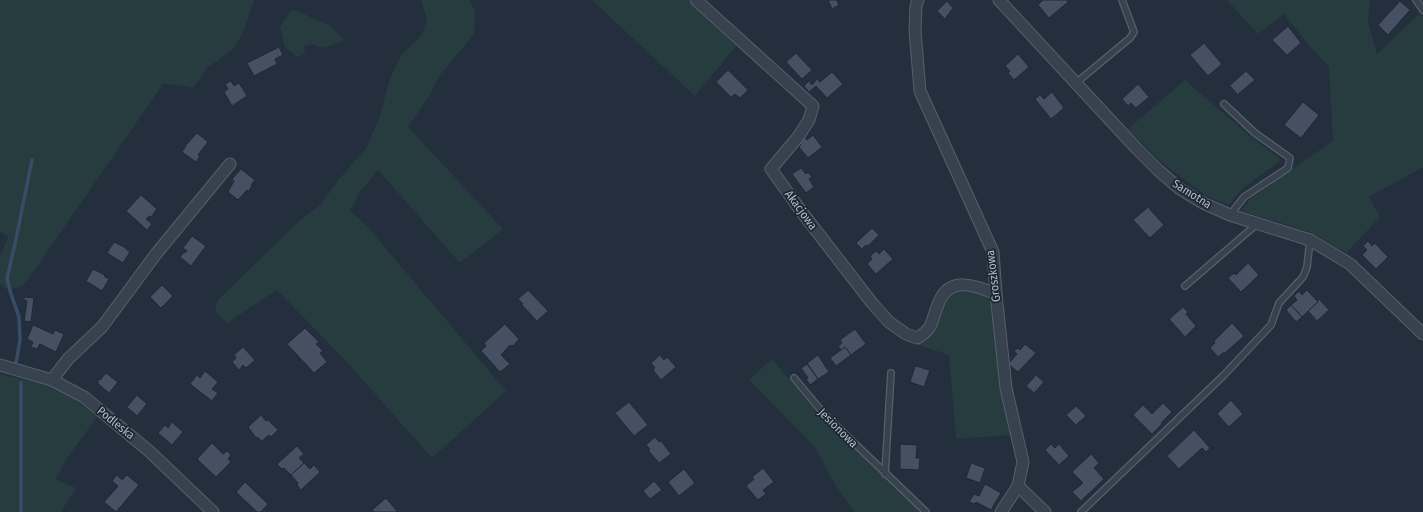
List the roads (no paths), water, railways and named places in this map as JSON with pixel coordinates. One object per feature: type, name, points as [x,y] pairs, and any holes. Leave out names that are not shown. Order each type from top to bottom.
[{"type":"street","name":"Akacjowa","points":[[696,0],[813,106],[809,120],[798,137],[771,169],[830,250],[889,322],[906,334],[917,338],[925,334],[931,326],[939,303],[948,289],[957,286],[972,285],[996,294]]},
{"type":"street","name":"Groszkowa","points":[[918,0],[916,6],[915,30],[920,91],[993,252],[1006,388],[1023,462],[1018,486],[1001,512]]},
{"type":"street","name":"Samotna","points":[[998,0],[1158,170],[1180,189],[1203,203],[1230,215],[1310,240],[1350,264],[1423,334]]},
{"type":"street","points":[[52,380],[68,359],[102,327],[156,254],[230,164]]},
{"type":"street","name":"Podleska","points":[[0,365],[52,380],[84,397],[149,450],[213,512]]},
{"type":"street","points":[[1018,486],[1045,512]]},
{"type":"lane","points":[[1076,84],[1130,38],[1134,32],[1122,0]]},
{"type":"lane","points":[[1416,0],[1423,10]]},
{"type":"lane","points":[[1224,104],[1255,133],[1290,158],[1288,168],[1244,197],[1230,215]]},
{"type":"lane","points":[[1185,286],[1257,224]]},
{"type":"lane","points":[[1080,512],[1224,375],[1271,325],[1278,304],[1303,276],[1307,268],[1310,240]]},
{"type":"lane","points":[[886,474],[891,373]]},
{"type":"lane","name":"Jesionowa","points":[[794,378],[825,416],[926,512]]},
{"type":"waterway","points":[[16,363],[20,340],[19,317],[7,278],[32,160]]},
{"type":"waterway","points":[[21,383],[21,512]]}]
